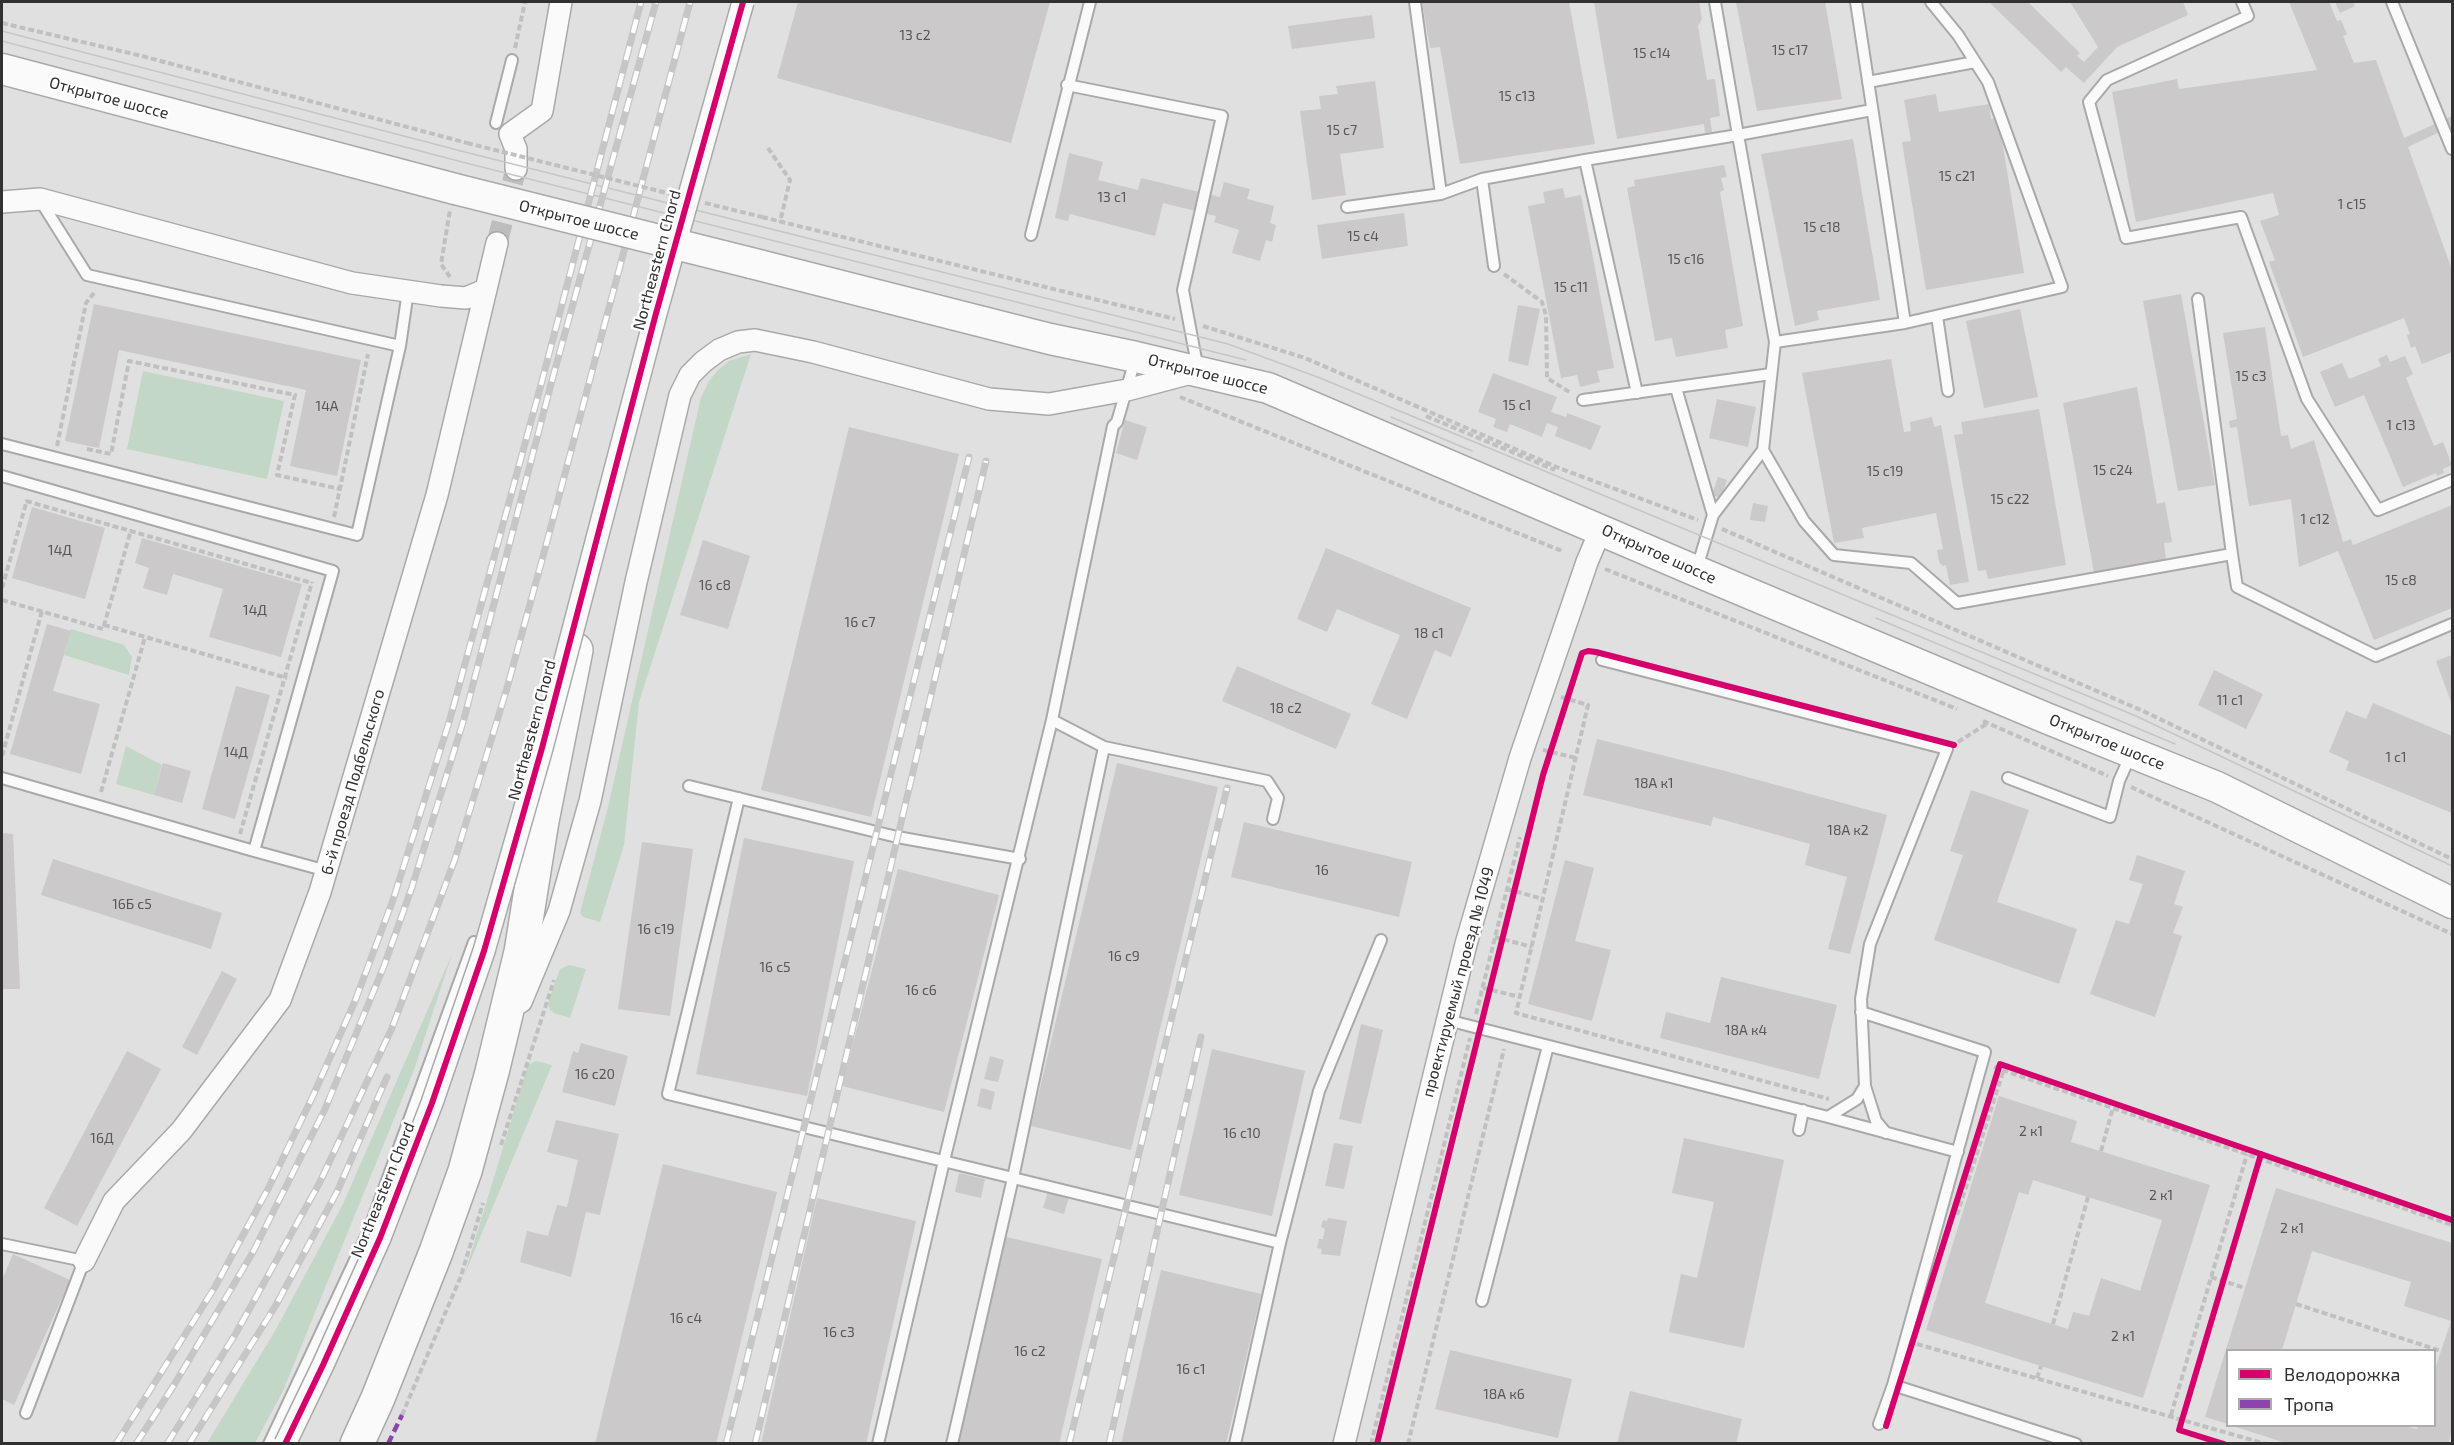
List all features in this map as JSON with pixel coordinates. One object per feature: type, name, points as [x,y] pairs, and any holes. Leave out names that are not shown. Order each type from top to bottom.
[{"type":"main road","name":"Northeastern Chord","points":[[357,1443],[378,1398],[436,1252],[465,1171],[492,1072],[521,952],[542,821],[588,587],[745,2]]},
{"type":"main road","name":"Открытое шоссе","points":[[2,69],[453,199],[751,263],[1007,329],[1268,388],[1696,571],[2217,787],[2452,903]]},
{"type":"street","points":[[516,169],[516,149],[503,128],[542,111],[561,2]]},
{"type":"street","name":"Northeastern Chord","points":[[285,1443],[380,1238],[432,1103],[484,951],[542,748],[655,317],[745,2]]},
{"type":"street","points":[[2,202],[40,199],[352,283],[466,298],[485,290]]},
{"type":"street","name":"6-й проезд Подбельского","points":[[84,1261],[114,1201],[181,1131],[280,1000],[327,871],[437,495],[497,243]]},
{"type":"street","points":[[492,1072],[560,911],[590,801],[636,582],[680,395],[690,375],[719,350],[738,342],[755,340],[813,352],[989,399],[1048,404],[1127,390],[1198,371]]},
{"type":"street","name":"проектируемый проезд № 1049","points":[[1344,1443],[1466,944],[1520,758],[1587,562],[1601,529]]},
{"type":"lane","points":[[1031,235],[1067,85],[1090,2]]},
{"type":"lane","points":[[1415,2],[1441,194]]},
{"type":"lane","points":[[1696,571],[1712,520],[1763,450],[1775,342],[1715,2]]},
{"type":"lane","points":[[1856,2],[1905,323]]},
{"type":"lane","points":[[1775,342],[1905,323],[2062,287],[1988,82],[1958,35],[1931,2]]},
{"type":"lane","points":[[2242,2],[2248,16],[2107,80],[2089,102],[2126,238],[2241,217],[2307,399],[2378,510],[2452,480]]},
{"type":"lane","points":[[2392,2],[2452,149]]},
{"type":"lane","points":[[503,128],[512,60]]},
{"type":"lane","points":[[1868,82],[1975,62]]},
{"type":"lane","points":[[1067,85],[1222,116],[1183,290],[1198,371]]},
{"type":"lane","points":[[1347,207],[1441,194],[1482,179],[1872,110]]},
{"type":"lane","points":[[1585,160],[1637,393]]},
{"type":"lane","points":[[1482,179],[1494,266]]},
{"type":"lane","points":[[40,199],[87,275],[400,346]]},
{"type":"lane","points":[[2,444],[357,535],[400,346],[408,291]]},
{"type":"lane","points":[[2198,299],[2237,587],[2376,656],[2452,624]]},
{"type":"lane","points":[[1937,316],[1948,391]]},
{"type":"lane","points":[[878,1443],[944,1161],[1020,859],[1052,720],[1113,426],[1117,422],[1136,357]]},
{"type":"lane","points":[[1583,400],[1771,374]]},
{"type":"lane","points":[[1676,388],[1712,520]]},
{"type":"lane","points":[[1763,450],[1804,521],[1833,555],[1911,562],[1958,603],[2232,554]]},
{"type":"lane","points":[[2,476],[333,571],[254,851]]},
{"type":"lane","points":[[1602,660],[1947,749],[1870,944],[1861,1012],[1866,1086],[1875,1121],[1886,1133]]},
{"type":"lane","points":[[1052,720],[1104,747],[1267,781],[1278,798],[1273,819]]},
{"type":"lane","points":[[952,1443],[1013,1178],[1104,747]]},
{"type":"lane","points":[[2008,778],[2110,817],[2119,782],[2132,751]]},
{"type":"lane","points":[[2,778],[327,871]]},
{"type":"lane","points":[[689,786],[897,837],[1020,859]]},
{"type":"lane","points":[[739,798],[668,1094],[1280,1243]]},
{"type":"lane","points":[[1235,1443],[1280,1243],[1319,1091],[1381,940]]},
{"type":"lane","points":[[269,1443],[312,1356],[369,1230],[474,942]]},
{"type":"lane","points":[[1861,1012],[1985,1052],[1895,1386],[1879,1424]]},
{"type":"lane","points":[[1447,1020],[1803,1110],[1958,1152]]},
{"type":"lane","points":[[1482,1300],[1548,1046]]},
{"type":"lane","points":[[1828,1117],[1857,1099],[1866,1086]]},
{"type":"lane","points":[[1799,1130],[1803,1110]]},
{"type":"lane","points":[[2,1244],[84,1261],[26,1413]]},
{"type":"lane","points":[[1895,1386],[2076,1443]]},
{"type":"path","points":[[512,60],[525,2]]},
{"type":"path","points":[[2,22],[671,194]]},
{"type":"path","points":[[768,148],[790,180],[780,222]]},
{"type":"path","points":[[441,264],[453,199]]},
{"type":"path","points":[[694,200],[1189,322],[1305,358],[1559,468],[1712,520],[2143,711],[2452,859]]},
{"type":"path","points":[[1494,266],[1542,302],[1546,315],[1547,378],[1583,400]]},
{"type":"path","points":[[87,275],[94,293]]},
{"type":"path","points":[[94,293],[105,296]]},
{"type":"path","points":[[54,457],[86,303],[94,293]]},
{"type":"path","points":[[332,529],[368,354],[357,351]]},
{"type":"path","points":[[79,447],[111,454],[129,361],[295,395],[276,475],[340,489]]},
{"type":"path","points":[[1170,392],[1562,551]]},
{"type":"path","points":[[1426,416],[1555,470]]},
{"type":"path","points":[[57,442],[68,444]]},
{"type":"path","points":[[2,588],[31,485]]},
{"type":"path","points":[[26,501],[312,582]]},
{"type":"path","points":[[2,600],[103,629],[135,515]]},
{"type":"path","points":[[237,846],[316,566]]},
{"type":"path","points":[[1600,579],[1603,568],[1961,711]]},
{"type":"path","points":[[2,756],[42,611]]},
{"type":"path","points":[[104,625],[302,682]]},
{"type":"path","points":[[98,806],[145,637]]},
{"type":"path","points":[[1560,708],[1567,687]]},
{"type":"path","points":[[1563,698],[1588,705],[1516,1014],[1832,1100]]},
{"type":"path","points":[[1980,719],[2452,934]]},
{"type":"path","points":[[1947,749],[1988,723]]},
{"type":"path","points":[[1544,758],[1550,740]]},
{"type":"path","points":[[1546,751],[1576,758]]},
{"type":"path","points":[[1371,1443],[1525,832]]},
{"type":"path","points":[[1510,890],[1543,899]]},
{"type":"path","points":[[1498,938],[1532,947]]},
{"type":"path","points":[[498,1155],[557,970]]},
{"type":"path","points":[[1486,989],[1520,997]]},
{"type":"path","points":[[1377,1443],[1476,1028]]},
{"type":"path","points":[[1408,1443],[1505,1046]]},
{"type":"path","points":[[2000,1068],[2247,1154],[2260,1156],[2452,1225]]},
{"type":"path","points":[[2000,1068],[2452,1220]]},
{"type":"path","points":[[1954,1217],[2000,1068]]},
{"type":"path","points":[[2101,1151],[2113,1108]]},
{"type":"path","points":[[2171,1415],[2247,1154]]},
{"type":"path","points":[[2255,1169],[2260,1156]]},
{"type":"path","points":[[2053,1324],[2088,1197]]},
{"type":"path","points":[[402,1415],[461,1276],[484,1199]]},
{"type":"path","points":[[2219,1292],[2226,1270]]},
{"type":"path","points":[[2211,1277],[2245,1288]]},
{"type":"path","points":[[2296,1304],[2435,1349]]},
{"type":"path","points":[[1895,1386],[1914,1342],[2266,1443]]},
{"type":"path","points":[[2436,1349],[2441,1351]]},
{"type":"path","points":[[2037,1378],[2041,1366]]},
{"type":"path","points":[[2179,1430],[2186,1407]]},
{"type":"green space","points":[[751,354],[639,702],[624,845],[600,922],[583,917],[580,913],[608,807],[701,397],[717,371],[729,361]]},
{"type":"green space","points":[[143,371],[284,401],[267,479],[127,449]]},
{"type":"green space","points":[[71,629],[124,645],[132,657],[129,675],[64,655]]},
{"type":"green space","points":[[126,746],[162,765],[154,795],[116,784]]},
{"type":"green space","points":[[452,954],[414,1070],[283,1391],[255,1443],[207,1443],[275,1331],[343,1204]]},
{"type":"green space","points":[[569,965],[586,969],[570,1018],[554,1013],[550,1010],[548,1003],[560,969]]},
{"type":"green space","points":[[536,1061],[552,1065],[464,1276],[528,1065]]},
{"type":"building","points":[[798,2],[1050,2],[1011,143],[777,78]]},
{"type":"building","points":[[1422,2],[1569,2],[1595,144],[1460,164],[1440,47],[1430,48]]},
{"type":"building","points":[[1594,2],[1699,2],[1702,19],[1698,26],[1707,80],[1715,79],[1720,116],[1710,118],[1712,132],[1705,133],[1704,124],[1617,139]]},
{"type":"building","points":[[1736,2],[1825,2],[1842,99],[1757,111]]},
{"type":"building","points":[[1989,2],[2028,2],[2080,53],[2077,56],[2084,62],[2098,47],[2070,2],[2183,2],[2188,15],[2117,47],[2084,83],[2066,67],[2061,72]]},
{"type":"building","points":[[2289,2],[2329,2],[2337,21],[2341,20],[2347,34],[2343,36],[2354,63],[2376,60],[2404,138],[2452,116],[2452,126],[2408,147],[2452,270],[2452,352],[2422,364],[2415,346],[2411,348],[2407,335],[2410,334],[2404,318],[2303,357],[2269,262],[2275,260],[2260,221],[2279,215],[2273,193],[2136,222],[2112,92],[2177,79],[2179,89],[2317,70]]},
{"type":"building","points":[[2335,2],[2353,2],[2355,6],[2340,13]]},
{"type":"building","points":[[1372,15],[1375,38],[1292,49],[1288,26]]},
{"type":"building","points":[[1375,81],[1384,148],[1340,154],[1346,195],[1312,200],[1300,111],[1321,109],[1319,96],[1338,94],[1336,86]]},
{"type":"building","points":[[1936,94],[1939,112],[1989,104],[1991,119],[1998,117],[2024,273],[1926,290],[1902,142],[1911,141],[1904,100]]},
{"type":"building","points":[[1853,139],[1880,300],[1817,311],[1819,320],[1795,326],[1761,154]]},
{"type":"building","points":[[1069,153],[1103,162],[1098,180],[1138,190],[1141,178],[1220,197],[1224,182],[1250,189],[1247,199],[1274,206],[1270,223],[1276,225],[1272,242],[1266,240],[1260,261],[1232,253],[1239,230],[1214,222],[1216,216],[1163,203],[1155,236],[1070,214],[1068,221],[1055,218]]},
{"type":"building","points":[[1724,165],[1727,177],[1721,178],[1724,190],[1720,192],[1743,326],[1725,330],[1728,348],[1676,357],[1672,338],[1655,341],[1627,188],[1635,186],[1634,180]]},
{"type":"building","points":[[1563,188],[1565,198],[1581,195],[1614,368],[1597,371],[1600,382],[1580,387],[1577,375],[1561,378],[1528,206],[1545,203],[1543,192]]},
{"type":"building","points":[[1404,213],[1408,246],[1322,259],[1317,225]]},
{"type":"building","points":[[2181,294],[2215,485],[2178,491],[2143,301]]},
{"type":"building","points":[[94,304],[361,360],[337,476],[290,466],[306,390],[119,350],[99,448],[65,441]]},
{"type":"building","points":[[1518,305],[1540,309],[1528,366],[1508,361]]},
{"type":"building","points":[[2020,309],[2038,397],[1984,408],[1966,321]]},
{"type":"building","points":[[2265,327],[2281,436],[2288,435],[2291,449],[2314,440],[2343,542],[2351,539],[2353,545],[2452,505],[2452,608],[2374,640],[2338,551],[2299,567],[2291,499],[2249,506],[2237,427],[2230,428],[2229,421],[2237,419],[2223,333]]},
{"type":"building","points":[[2387,355],[2390,362],[2405,356],[2413,374],[2406,378],[2434,446],[2443,442],[2452,465],[2443,469],[2444,473],[2437,476],[2436,473],[2403,487],[2364,395],[2335,407],[2320,372],[2342,363],[2349,379],[2381,366],[2378,359]]},
{"type":"building","points":[[1891,359],[1904,432],[1911,431],[1910,422],[1932,417],[1934,427],[1941,425],[1969,582],[1950,585],[1946,565],[1943,566],[1939,562],[1937,550],[1943,549],[1936,513],[1862,528],[1864,538],[1834,543],[1802,373]]},
{"type":"building","points":[[1493,373],[1557,397],[1551,412],[1566,417],[1567,413],[1601,426],[1591,450],[1555,436],[1558,427],[1547,423],[1542,437],[1510,424],[1507,432],[1493,427],[1496,419],[1478,412]]},
{"type":"building","points":[[2137,387],[2157,504],[2165,502],[2172,542],[2164,543],[2166,560],[2094,573],[2063,403]]},
{"type":"building","points":[[1717,399],[1756,407],[1748,447],[1709,438]]},
{"type":"building","points":[[2039,409],[2066,565],[1988,579],[1986,570],[1978,571],[1954,435],[1963,434],[1961,422]]},
{"type":"building","points":[[1125,420],[1147,427],[1137,460],[1116,453]]},
{"type":"building","points":[[849,427],[959,454],[871,817],[761,790]]},
{"type":"building","points":[[1718,477],[1727,480],[1721,498],[1712,495]]},
{"type":"building","points":[[1753,503],[1768,506],[1765,522],[1750,520]]},
{"type":"building","points":[[32,507],[105,528],[85,599],[12,578]]},
{"type":"building","points":[[142,538],[302,584],[281,657],[209,637],[223,589],[173,574],[167,595],[143,588],[149,568],[135,563]]},
{"type":"building","points":[[703,540],[750,556],[728,629],[680,615]]},
{"type":"building","points":[[1326,548],[1471,608],[1451,657],[1435,650],[1407,719],[1371,704],[1400,635],[1337,609],[1327,632],[1297,619]]},
{"type":"building","points":[[47,624],[71,631],[53,691],[100,704],[81,774],[10,754]]},
{"type":"building","points":[[2452,655],[2452,705],[2436,661]]},
{"type":"building","points":[[1237,666],[1351,714],[1336,749],[1222,701]]},
{"type":"building","points":[[2214,670],[2263,694],[2246,729],[2198,705]]},
{"type":"building","points":[[236,686],[270,695],[235,819],[202,809]]},
{"type":"building","points":[[2373,703],[2452,736],[2452,813],[2346,770],[2349,761],[2329,752],[2346,711],[2366,719]]},
{"type":"building","points":[[1597,739],[1887,815],[1850,954],[1828,949],[1847,877],[1805,865],[1810,844],[1713,817],[1711,826],[1583,795]]},
{"type":"building","points":[[163,763],[191,771],[182,803],[154,795]]},
{"type":"building","points":[[1117,763],[1218,787],[1131,1150],[1031,1126]]},
{"type":"building","points":[[1971,790],[2029,810],[1997,902],[2077,929],[2059,984],[1934,940],[1963,855],[1950,851]]},
{"type":"building","points":[[1244,822],[1412,862],[1399,917],[1231,877]]},
{"type":"building","points":[[2,833],[13,834],[20,989],[2,989]]},
{"type":"building","points":[[744,838],[854,861],[807,1096],[696,1074]]},
{"type":"building","points":[[642,842],[693,849],[670,1016],[618,1009]]},
{"type":"building","points":[[2137,855],[2185,871],[2174,904],[2183,907],[2173,933],[2182,936],[2155,1017],[2090,994],[2116,920],[2129,924],[2143,884],[2129,880]]},
{"type":"building","points":[[53,859],[222,913],[211,949],[41,895]]},
{"type":"building","points":[[1565,860],[1594,868],[1575,941],[1611,950],[1592,1021],[1528,1004]]},
{"type":"building","points":[[898,869],[999,895],[944,1112],[842,1086]]},
{"type":"building","points":[[222,971],[237,979],[197,1055],[182,1047]]},
{"type":"building","points":[[1721,977],[1837,1005],[1819,1079],[1660,1038],[1666,1012],[1710,1023]]},
{"type":"building","points":[[1361,1024],[1383,1030],[1361,1124],[1339,1119]]},
{"type":"building","points":[[581,1043],[628,1056],[615,1106],[562,1092],[573,1051],[578,1053]]},
{"type":"building","points":[[1212,1049],[1305,1071],[1272,1216],[1179,1195]]},
{"type":"building","points":[[127,1051],[161,1069],[77,1226],[44,1208]]},
{"type":"building","points":[[990,1056],[1004,1060],[998,1082],[984,1079]]},
{"type":"building","points":[[981,1088],[995,1092],[991,1110],[977,1106]]},
{"type":"building","points":[[1999,1096],[2077,1121],[2071,1142],[2210,1185],[2143,1398],[1926,1330]],"holes":[[[2033,1180],[2162,1220],[2140,1291],[2101,1278],[2089,1316],[2073,1312],[2068,1329],[1985,1303],[2019,1192],[2028,1195]]]},
{"type":"building","points":[[556,1120],[619,1134],[600,1215],[586,1212],[571,1277],[520,1262],[527,1231],[548,1236],[557,1205],[567,1207],[578,1160],[547,1152]]},
{"type":"building","points":[[1684,1138],[1784,1160],[1744,1348],[1669,1332],[1681,1274],[1697,1278],[1714,1202],[1672,1193]]},
{"type":"building","points":[[1334,1143],[1353,1146],[1344,1189],[1325,1186]]},
{"type":"building","points":[[663,1164],[777,1192],[716,1444],[595,1444]]},
{"type":"building","points":[[959,1173],[985,1179],[981,1198],[955,1192]]},
{"type":"building","points":[[2276,1188],[2452,1243],[2452,1431],[2448,1444],[2289,1444],[2236,1427],[2409,1427],[2417,1429],[2418,1427],[2436,1427],[2436,1366],[2451,1321],[2404,1306],[2411,1282],[2312,1251],[2282,1349],[2226,1349]]},
{"type":"building","points":[[1048,1191],[1069,1197],[1064,1214],[1043,1208]]},
{"type":"building","points":[[817,1198],[916,1221],[866,1444],[761,1444]]},
{"type":"building","points":[[1328,1218],[1347,1221],[1340,1256],[1321,1254],[1322,1249],[1317,1248],[1319,1239],[1323,1239],[1325,1229],[1321,1227],[1323,1220],[1327,1221]]},
{"type":"building","points":[[1006,1237],[1102,1259],[1059,1444],[958,1444]]},
{"type":"building","points":[[13,1254],[70,1280],[14,1405],[2,1399],[2,1280]]},
{"type":"building","points":[[1161,1270],[1261,1294],[1226,1444],[1121,1444]]},
{"type":"building","points":[[2226,1349],[2226,1423],[2205,1417]]},
{"type":"building","points":[[1450,1350],[1572,1379],[1558,1438],[1435,1409]]},
{"type":"building","points":[[1630,1391],[1742,1419],[1736,1444],[1617,1444]]},
{"type":"tunnel","points":[[497,243],[516,169]]},
{"type":"tram line","points":[[2,31],[465,152],[1228,344],[1320,378],[2136,716],[2452,866]]},
{"type":"tram line","points":[[2,41],[462,162],[1246,360]]},
{"type":"tram line","points":[[1391,417],[1472,451]]},
{"type":"tram line","points":[[1876,618],[2175,744]]},
{"type":"railway","points":[[116,1444],[215,1287],[269,1187],[355,1001],[393,900],[450,719],[542,381],[641,2]]},
{"type":"railway","points":[[136,1444],[253,1252],[325,1109],[384,966],[412,887],[464,719],[551,384],[656,2]]},
{"type":"railway","points":[[167,1444],[236,1333],[320,1182],[392,1028],[455,859],[507,688],[690,2]]},
{"type":"railway","points":[[726,1444],[969,457]]},
{"type":"railway","points":[[755,1444],[986,461]]},
{"type":"railway","points":[[1069,1444],[1227,788]]},
{"type":"railway","points":[[1109,1444],[1201,1037]]},
{"type":"railway","points":[[189,1444],[276,1305],[337,1192],[387,1077]]},
{"type":"marked path","points":[[388,1444],[402,1415]]},
{"type":"cycle path","points":[[285,1444],[380,1238],[432,1103],[484,951],[542,748],[655,317],[743,2]]},
{"type":"cycle path","points":[[1377,1444],[1543,775],[1582,653],[1596,652],[1954,745]]},
{"type":"cycle path","points":[[1886,1426],[2000,1064],[2452,1220]]},
{"type":"cycle path","points":[[2224,1444],[2179,1430],[2261,1154]]}]
